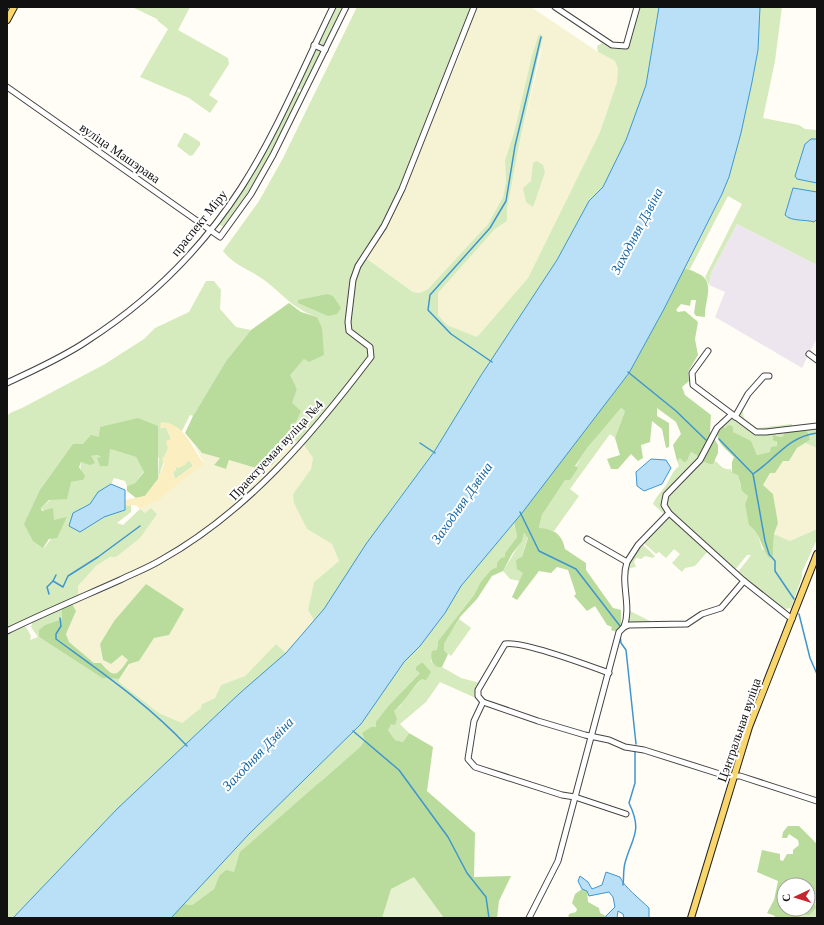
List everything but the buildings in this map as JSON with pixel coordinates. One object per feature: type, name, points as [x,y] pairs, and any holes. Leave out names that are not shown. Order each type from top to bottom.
[{"type":"main road","points":[[7,20],[14,7]]},
{"type":"main road","name":"Цэнтральная вуліца","points":[[691,918],[749,727],[817,554]]},
{"type":"street","name":"праспект Міру","points":[[7,383],[68,353],[125,314],[171,276],[211,230],[241,188],[263,150],[333,7]]},
{"type":"street","name":"праспект Міру","points":[[220,237],[251,194],[273,155],[346,7]]},
{"type":"street","name":"Праектуемая вуліца №4","points":[[7,632],[159,561],[206,532],[234,510],[263,483],[321,419],[371,357],[372,352],[367,344],[349,331],[348,322],[353,280],[358,266],[384,226],[402,189],[474,7]]},
{"type":"street","points":[[555,7],[612,45],[618,47],[626,46],[637,7]]},
{"type":"street","points":[[314,45],[325,50]]},
{"type":"street","name":"вуліца Машэрава","points":[[7,87],[220,237]]},
{"type":"street","points":[[708,351],[692,373],[691,381],[695,388],[752,430],[760,433],[817,426]]},
{"type":"street","points":[[809,354],[817,360]]},
{"type":"street","points":[[769,376],[764,376],[758,381],[733,416],[717,428],[700,460],[666,495],[664,505],[669,513],[744,581],[792,619]]},
{"type":"street","points":[[529,918],[558,861],[592,737],[593,728],[610,673],[617,636],[624,627],[627,615],[624,574],[627,562],[641,542],[669,513]]},
{"type":"street","points":[[587,539],[627,562]]},
{"type":"street","points":[[624,627],[636,624],[687,624],[702,614],[721,608],[744,581]]},
{"type":"street","points":[[610,673],[547,652],[507,643],[502,647],[478,690],[478,696],[483,702],[538,721],[644,750],[726,776],[740,776],[817,801]]},
{"type":"street","points":[[483,702],[474,721],[468,759],[472,766],[626,814]]},
{"type":"shaded area","points":[[476,7],[531,7],[598,52],[615,61],[619,69],[617,82],[600,132],[528,278],[477,337],[447,325],[438,315],[438,293],[495,229],[507,221],[507,209],[519,145],[541,52],[539,35],[532,55],[514,133],[505,160],[506,182],[503,197],[488,224],[428,289],[420,293],[413,292],[367,259],[386,227],[459,57]]},
{"type":"shaded area","points":[[737,224],[817,265],[817,338],[802,368],[715,317],[725,292],[709,285],[711,273]]},
{"type":"shaded area","points":[[292,439],[304,445],[313,458],[311,469],[293,494],[307,529],[332,544],[339,561],[314,582],[308,610],[315,622],[286,653],[276,644],[245,676],[221,685],[215,698],[202,704],[202,708],[182,723],[159,713],[119,682],[119,679],[130,664],[139,661],[154,638],[169,635],[184,609],[146,585],[114,621],[100,644],[103,660],[111,664],[122,655],[128,660],[119,673],[109,673],[101,663],[94,663],[69,642],[66,634],[76,611],[72,604],[78,596],[78,586],[96,566],[110,557],[145,514],[140,509],[204,463],[194,445],[202,453],[220,458],[214,465],[226,469],[229,460],[256,468],[272,465]]},
{"type":"shaded area","points":[[805,443],[817,448],[817,529],[790,541],[774,534],[778,523],[773,494],[763,485],[770,473],[783,461],[789,461],[797,448]]},
{"type":"green space","points":[[132,7],[190,7],[178,30],[228,58],[229,64],[209,95],[218,101],[210,113],[189,98],[140,77],[168,29],[157,19]]},
{"type":"green space","points":[[337,7],[342,7],[324,45],[321,45],[320,42]]},
{"type":"green space","points":[[357,7],[476,7],[451,74],[410,171],[390,215],[367,259],[413,292],[420,293],[428,289],[488,224],[503,197],[506,182],[505,160],[514,133],[532,55],[539,34],[543,36],[519,145],[507,209],[507,221],[495,229],[438,293],[438,315],[447,325],[477,337],[528,278],[600,132],[617,82],[618,69],[615,61],[598,52],[597,46],[602,43],[611,49],[626,49],[633,35],[638,7],[659,7],[646,85],[626,140],[603,187],[589,201],[557,260],[480,377],[434,453],[392,508],[315,622],[308,610],[314,582],[339,561],[332,544],[307,529],[294,503],[293,494],[311,469],[313,458],[304,445],[292,439],[295,432],[289,424],[291,403],[297,389],[289,375],[304,359],[317,317],[298,308],[258,276],[235,262],[223,251],[259,201],[282,160]]},
{"type":"green space","points":[[760,7],[782,7],[775,61],[763,118],[799,125],[805,129],[817,130],[817,265],[737,224],[711,273],[709,285],[705,277],[742,204],[728,196],[690,269],[684,269],[729,177],[741,133],[758,50]]},
{"type":"green space","points":[[316,50],[319,50],[320,53],[302,90],[297,88]]},
{"type":"green space","points":[[296,91],[300,93],[270,154],[248,192],[223,227],[219,224],[260,159]]},
{"type":"green space","points":[[184,133],[200,142],[200,145],[193,155],[190,156],[177,146]]},
{"type":"green space","points":[[537,161],[543,165],[545,172],[533,207],[526,202],[523,188],[531,181],[533,163]]},
{"type":"green space","points":[[684,269],[692,270],[699,274],[707,282],[708,287],[705,317],[696,316],[694,313],[696,300],[691,300],[690,306],[681,304],[676,310],[678,312],[685,311],[698,322],[695,339],[698,355],[688,372],[689,381],[682,387],[685,395],[711,415],[710,432],[718,445],[718,453],[713,464],[699,460],[697,455],[691,452],[687,461],[684,462],[680,458],[677,461],[673,445],[681,434],[676,422],[657,408],[657,416],[669,423],[669,447],[666,448],[662,429],[652,421],[650,442],[641,445],[643,458],[638,461],[631,454],[618,469],[611,469],[607,459],[620,455],[615,438],[625,411],[621,408],[588,447],[575,466],[578,468],[570,480],[565,480],[542,515],[539,528],[556,533],[562,540],[565,549],[586,563],[586,570],[613,608],[621,610],[621,622],[624,626],[618,632],[611,630],[612,627],[607,625],[595,606],[587,611],[574,596],[576,594],[568,570],[557,567],[551,573],[539,571],[517,600],[512,597],[523,573],[517,569],[516,560],[522,557],[528,538],[524,533],[522,541],[512,554],[503,571],[492,576],[477,599],[460,617],[444,644],[444,650],[448,654],[442,667],[437,667],[432,662],[431,656],[432,651],[437,650],[438,641],[474,595],[480,583],[491,570],[497,567],[497,563],[501,558],[505,557],[505,553],[517,537],[514,522],[629,373]]},
{"type":"green space","points":[[206,281],[214,281],[221,290],[220,309],[236,327],[251,330],[226,361],[193,416],[190,415],[182,431],[168,423],[161,428],[166,427],[171,439],[158,479],[159,458],[99,437],[24,524],[44,548],[67,518],[54,521],[41,508],[71,482],[83,480],[81,465],[84,459],[99,455],[102,458],[100,466],[110,449],[136,457],[144,471],[135,483],[127,486],[125,481],[114,478],[111,484],[98,492],[90,504],[73,513],[81,531],[104,517],[125,510],[125,506],[131,505],[131,512],[117,523],[123,525],[140,509],[145,513],[151,508],[157,514],[140,538],[116,557],[110,557],[96,566],[78,586],[78,596],[7,629],[7,416],[10,413],[105,364],[144,339],[155,328],[189,312]]},
{"type":"green space","points":[[328,294],[333,296],[341,308],[337,314],[328,316],[298,303],[298,300]]},
{"type":"green space","points":[[289,303],[301,312],[317,317],[322,328],[324,355],[309,362],[304,359],[290,375],[297,389],[292,403],[301,411],[296,422],[290,424],[295,432],[292,439],[272,465],[256,468],[229,460],[226,469],[214,465],[220,458],[202,453],[185,433],[193,416],[226,361],[251,330]]},
{"type":"green space","points":[[621,408],[625,411],[615,438],[610,434],[570,489],[579,496],[554,531],[539,529],[542,515],[565,479],[570,480],[574,470],[586,451]]},
{"type":"green space","points":[[742,408],[744,418],[757,428],[792,424],[792,427],[756,431],[738,416]]},
{"type":"green space","points":[[138,418],[158,426],[158,479],[145,496],[136,498],[127,491],[127,486],[135,483],[144,472],[136,457],[110,449],[108,466],[100,466],[97,458],[101,457],[98,455],[91,456],[95,463],[90,465],[81,462],[79,467],[85,476],[83,480],[71,482],[67,499],[49,500],[41,508],[42,511],[53,508],[54,520],[67,517],[57,538],[49,539],[43,548],[33,541],[24,524],[40,490],[73,444],[83,444],[91,435],[99,437],[100,427]]},
{"type":"green space","points":[[730,418],[733,418],[751,431],[786,431],[782,437],[776,435],[777,446],[771,452],[757,455],[751,442],[722,426]]},
{"type":"green space","points":[[730,425],[733,427],[733,432],[751,441],[757,455],[770,452],[771,447],[777,446],[777,442],[773,440],[773,435],[782,437],[786,431],[804,429],[808,433],[810,440],[797,448],[789,461],[783,461],[775,473],[770,473],[763,485],[773,494],[778,523],[774,534],[773,555],[769,558],[756,532],[749,525],[745,504],[748,496],[742,491],[738,475],[732,473],[732,462],[734,457],[719,441],[717,433],[718,429],[722,426],[726,428]]},
{"type":"green space","points":[[817,428],[817,448],[805,443],[810,440],[804,429]]},
{"type":"green space","points":[[691,452],[698,455],[699,460],[662,499],[666,513],[665,515],[653,504],[674,471],[679,466],[677,461],[680,458],[687,461]]},
{"type":"green space","points":[[702,460],[707,462],[714,460],[724,468],[731,469],[732,473],[738,474],[740,485],[748,496],[745,504],[757,531],[762,549],[773,555],[774,534],[790,541],[817,529],[817,539],[802,572],[802,577],[791,608],[785,609],[778,606],[740,575],[738,572],[751,555],[747,555],[735,570],[670,512],[665,502],[666,498]]},
{"type":"green space","points":[[188,461],[191,462],[193,466],[175,479],[173,472],[176,470],[175,465],[178,468]]},
{"type":"green space","points":[[670,517],[708,551],[695,566],[685,568],[682,572],[672,563],[680,554],[674,549],[666,558],[659,552],[656,554],[644,543],[645,539]]},
{"type":"green space","points":[[514,522],[517,537],[505,553],[506,558],[480,583],[474,595],[438,641],[437,650],[431,656],[431,661],[437,667],[442,667],[461,678],[480,683],[478,699],[440,682],[426,702],[400,724],[409,733],[403,742],[395,740],[388,730],[394,711],[400,706],[406,696],[422,679],[420,673],[390,704],[377,727],[361,746],[323,779],[234,872],[219,876],[214,889],[192,905],[184,904],[198,887],[301,781],[361,724],[404,662],[420,646],[445,613],[461,586]]},
{"type":"green space","points":[[524,533],[528,537],[522,557],[523,573],[520,581],[510,579],[503,571]]},
{"type":"green space","points":[[642,544],[655,556],[653,558],[645,556],[641,559],[636,558],[634,562],[636,567],[630,568],[629,573],[625,574],[631,558]]},
{"type":"green space","points":[[146,584],[184,609],[169,635],[154,638],[139,661],[129,664],[119,679],[102,678],[39,637],[39,630],[45,625],[62,619],[62,607],[72,604],[76,611],[66,634],[69,642],[94,663],[101,663],[109,672],[115,674],[128,660],[122,655],[111,664],[103,660],[100,644],[114,621]]},
{"type":"green space","points":[[62,607],[62,619],[45,625],[39,637],[102,678],[119,679],[119,682],[159,713],[182,723],[201,708],[202,704],[215,698],[221,685],[245,676],[276,644],[286,653],[240,693],[117,809],[13,918],[7,918],[7,634],[23,626],[26,627],[31,636],[30,640],[38,637],[31,627],[33,621]]},
{"type":"green space","points":[[630,611],[654,623],[629,624],[625,622]]},
{"type":"green space","points":[[459,619],[471,628],[451,656],[444,650],[444,644]]},
{"type":"green space","points":[[423,663],[431,672],[426,680],[422,679],[418,682],[394,711],[397,719],[395,725],[391,724],[388,730],[395,740],[403,742],[409,733],[433,747],[427,791],[475,833],[474,877],[511,876],[499,901],[497,918],[171,918],[184,904],[192,905],[214,889],[219,876],[226,870],[234,872],[240,852],[361,746],[365,740],[362,733],[371,727],[376,727],[376,722],[390,704],[420,673],[416,670],[416,667]]},
{"type":"green space","points":[[788,826],[799,826],[817,844],[816,894],[816,877],[776,877],[776,880],[757,872],[762,850],[780,854],[780,860],[783,861],[787,854],[793,854],[793,850],[799,845],[798,840],[789,834],[787,838],[782,838],[783,832]]},
{"type":"green space","points":[[414,877],[444,918],[382,918],[391,889]]},
{"type":"green space","points":[[582,889],[587,891],[588,902],[599,908],[600,913],[606,916],[606,918],[568,918],[569,914],[576,912],[577,909],[572,903],[575,894]]},
{"type":"green space","points":[[776,890],[776,917],[800,918],[774,918],[775,916],[767,913],[774,900]]},
{"type":"green space","points":[[817,893],[817,918],[800,918],[816,917]]},
{"type":"sand","points":[[161,422],[177,427],[187,437],[204,463],[203,466],[200,466],[156,502],[152,502],[140,509],[136,505],[125,506],[125,500],[145,496],[158,479],[164,464],[162,459],[168,450],[166,441],[171,439],[166,427],[160,428]],"holes":[[[188,461],[191,462],[193,466],[175,479],[173,473],[176,470],[175,466],[178,468],[185,465]]]},
{"type":"water","name":"Заходняя Дзвіна","points":[[659,7],[760,7],[758,50],[741,133],[729,177],[722,194],[664,309],[629,373],[522,513],[461,586],[445,613],[420,646],[404,662],[361,724],[249,834],[171,918],[13,918],[117,809],[240,693],[286,653],[324,609],[366,544],[434,452],[480,377],[557,260],[589,201],[603,187],[626,140],[646,85]]},
{"type":"water","points":[[811,139],[817,139],[817,183],[797,179],[795,176],[805,144]]},
{"type":"water","points":[[793,188],[817,192],[817,219],[814,222],[795,220],[785,215]]},
{"type":"water","points":[[651,459],[666,460],[671,468],[662,484],[644,491],[637,486],[636,472]]},
{"type":"water","points":[[111,484],[125,490],[125,510],[104,517],[80,532],[69,526],[73,513],[90,504],[98,492]]},
{"type":"water","points":[[606,872],[620,877],[629,889],[649,908],[649,918],[624,918],[623,914],[618,911],[617,918],[606,918],[606,916],[615,907],[613,897],[609,892],[589,896],[587,891],[582,889],[578,881],[580,876],[588,882],[592,889],[602,885]]},
{"type":"waterway","points":[[492,362],[451,334],[428,310],[430,295],[490,228],[506,201],[515,146],[541,37]]},
{"type":"waterway","points":[[628,372],[676,411],[706,440]]},
{"type":"waterway","points":[[753,474],[790,444],[807,435],[817,433]]},
{"type":"waterway","points":[[719,439],[753,474],[765,541],[769,554],[775,561],[775,571],[794,599]]},
{"type":"waterway","points":[[420,443],[435,453]]},
{"type":"waterway","points":[[520,512],[539,551],[576,569],[620,626]]},
{"type":"waterway","points":[[53,581],[63,587],[68,576],[98,557],[140,526]]},
{"type":"waterway","points":[[49,594],[47,587],[56,575]]},
{"type":"waterway","points":[[799,614],[810,658],[817,674]]},
{"type":"waterway","points":[[60,618],[61,626],[56,634],[56,639],[141,703],[187,746]]},
{"type":"waterway","points":[[620,635],[621,643],[626,650],[636,744]]},
{"type":"waterway","points":[[353,731],[399,770],[448,837],[467,873],[486,897],[489,918]]},
{"type":"waterway","points":[[623,885],[624,866],[636,828],[629,803],[635,783],[635,752]]}]
